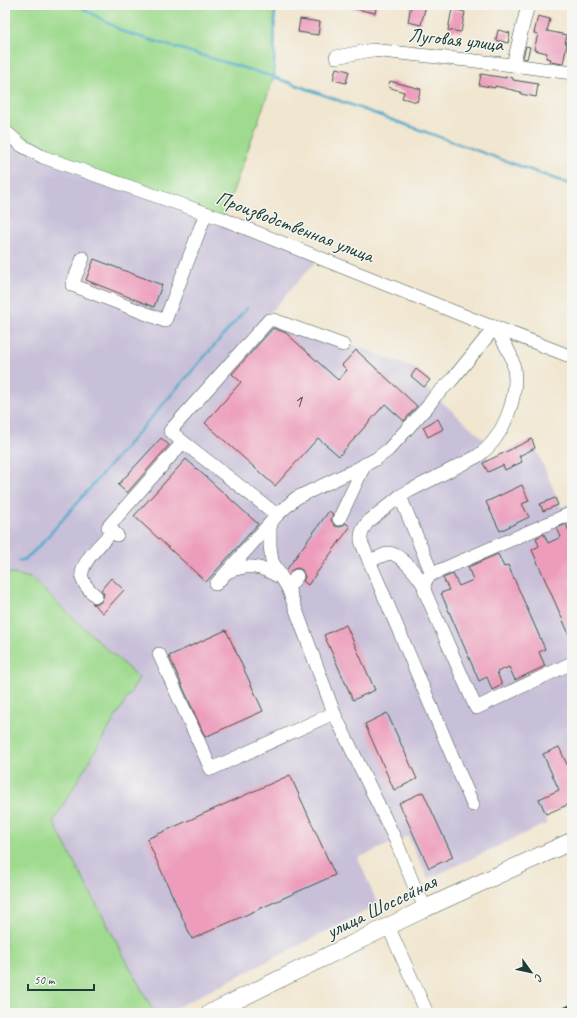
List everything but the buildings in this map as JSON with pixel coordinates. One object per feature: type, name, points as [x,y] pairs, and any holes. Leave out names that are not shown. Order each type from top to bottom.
[{"type":"main road","name":"улица Шоссейная","points":[[210,1013],[229,1008],[388,926],[572,841]]},
{"type":"street","points":[[513,65],[528,5]]},
{"type":"street","name":"Луговая улица","points":[[336,57],[372,50],[513,65],[572,73]]},
{"type":"street","name":"Производственная улица","points":[[5,131],[21,145],[43,157],[206,213],[320,257],[487,325],[572,357]]},
{"type":"street","points":[[83,258],[72,285],[165,321],[206,213]]},
{"type":"street","points":[[274,518],[170,431],[268,321],[274,320],[343,345]]},
{"type":"street","points":[[216,584],[274,518],[296,498],[382,455],[396,442],[435,396],[451,381],[495,327],[508,350],[514,369],[514,397],[505,421],[493,440],[480,455],[400,496],[370,520],[363,530],[360,538],[473,805]]},
{"type":"street","points":[[96,596],[85,584],[82,578],[82,572],[87,560],[115,533],[108,527],[183,442]]},
{"type":"street","points":[[339,519],[365,464]]},
{"type":"street","points":[[400,496],[430,570]]},
{"type":"street","points":[[424,586],[430,570],[572,513]]},
{"type":"street","points":[[274,518],[270,554],[272,561],[285,583],[334,713],[396,841],[415,888],[426,908]]},
{"type":"street","points":[[369,561],[391,553],[402,554],[430,570]]},
{"type":"street","points":[[391,553],[400,558],[419,578],[424,586],[425,592],[476,708],[572,663]]},
{"type":"street","points":[[225,573],[238,568],[250,566],[267,570],[285,583]]},
{"type":"street","points":[[285,583],[297,576]]},
{"type":"street","points":[[159,654],[211,768],[334,713]]},
{"type":"street","points":[[388,926],[427,1013]]},
{"type":"shaded area","points":[[5,131],[320,257],[266,317],[269,316],[352,344],[416,369],[412,376],[485,440],[482,445],[489,460],[532,439],[561,507],[572,503],[572,803],[546,814],[547,823],[428,879],[408,836],[358,858],[378,905],[166,1013],[154,1013],[53,822],[139,678],[31,578],[5,572]]},
{"type":"green space","points":[[5,5],[275,5],[274,77],[223,219],[43,157],[5,131]]},
{"type":"green space","points":[[5,572],[31,578],[139,678],[53,822],[154,1013],[5,1013]]},
{"type":"waterway","points":[[77,5],[124,32],[274,77],[275,5]]},
{"type":"waterway","points":[[274,77],[572,185]]},
{"type":"waterway","points":[[18,561],[26,559],[42,543],[247,308]]},
{"type":"railway","points":[[555,1013],[572,1005]]}]
